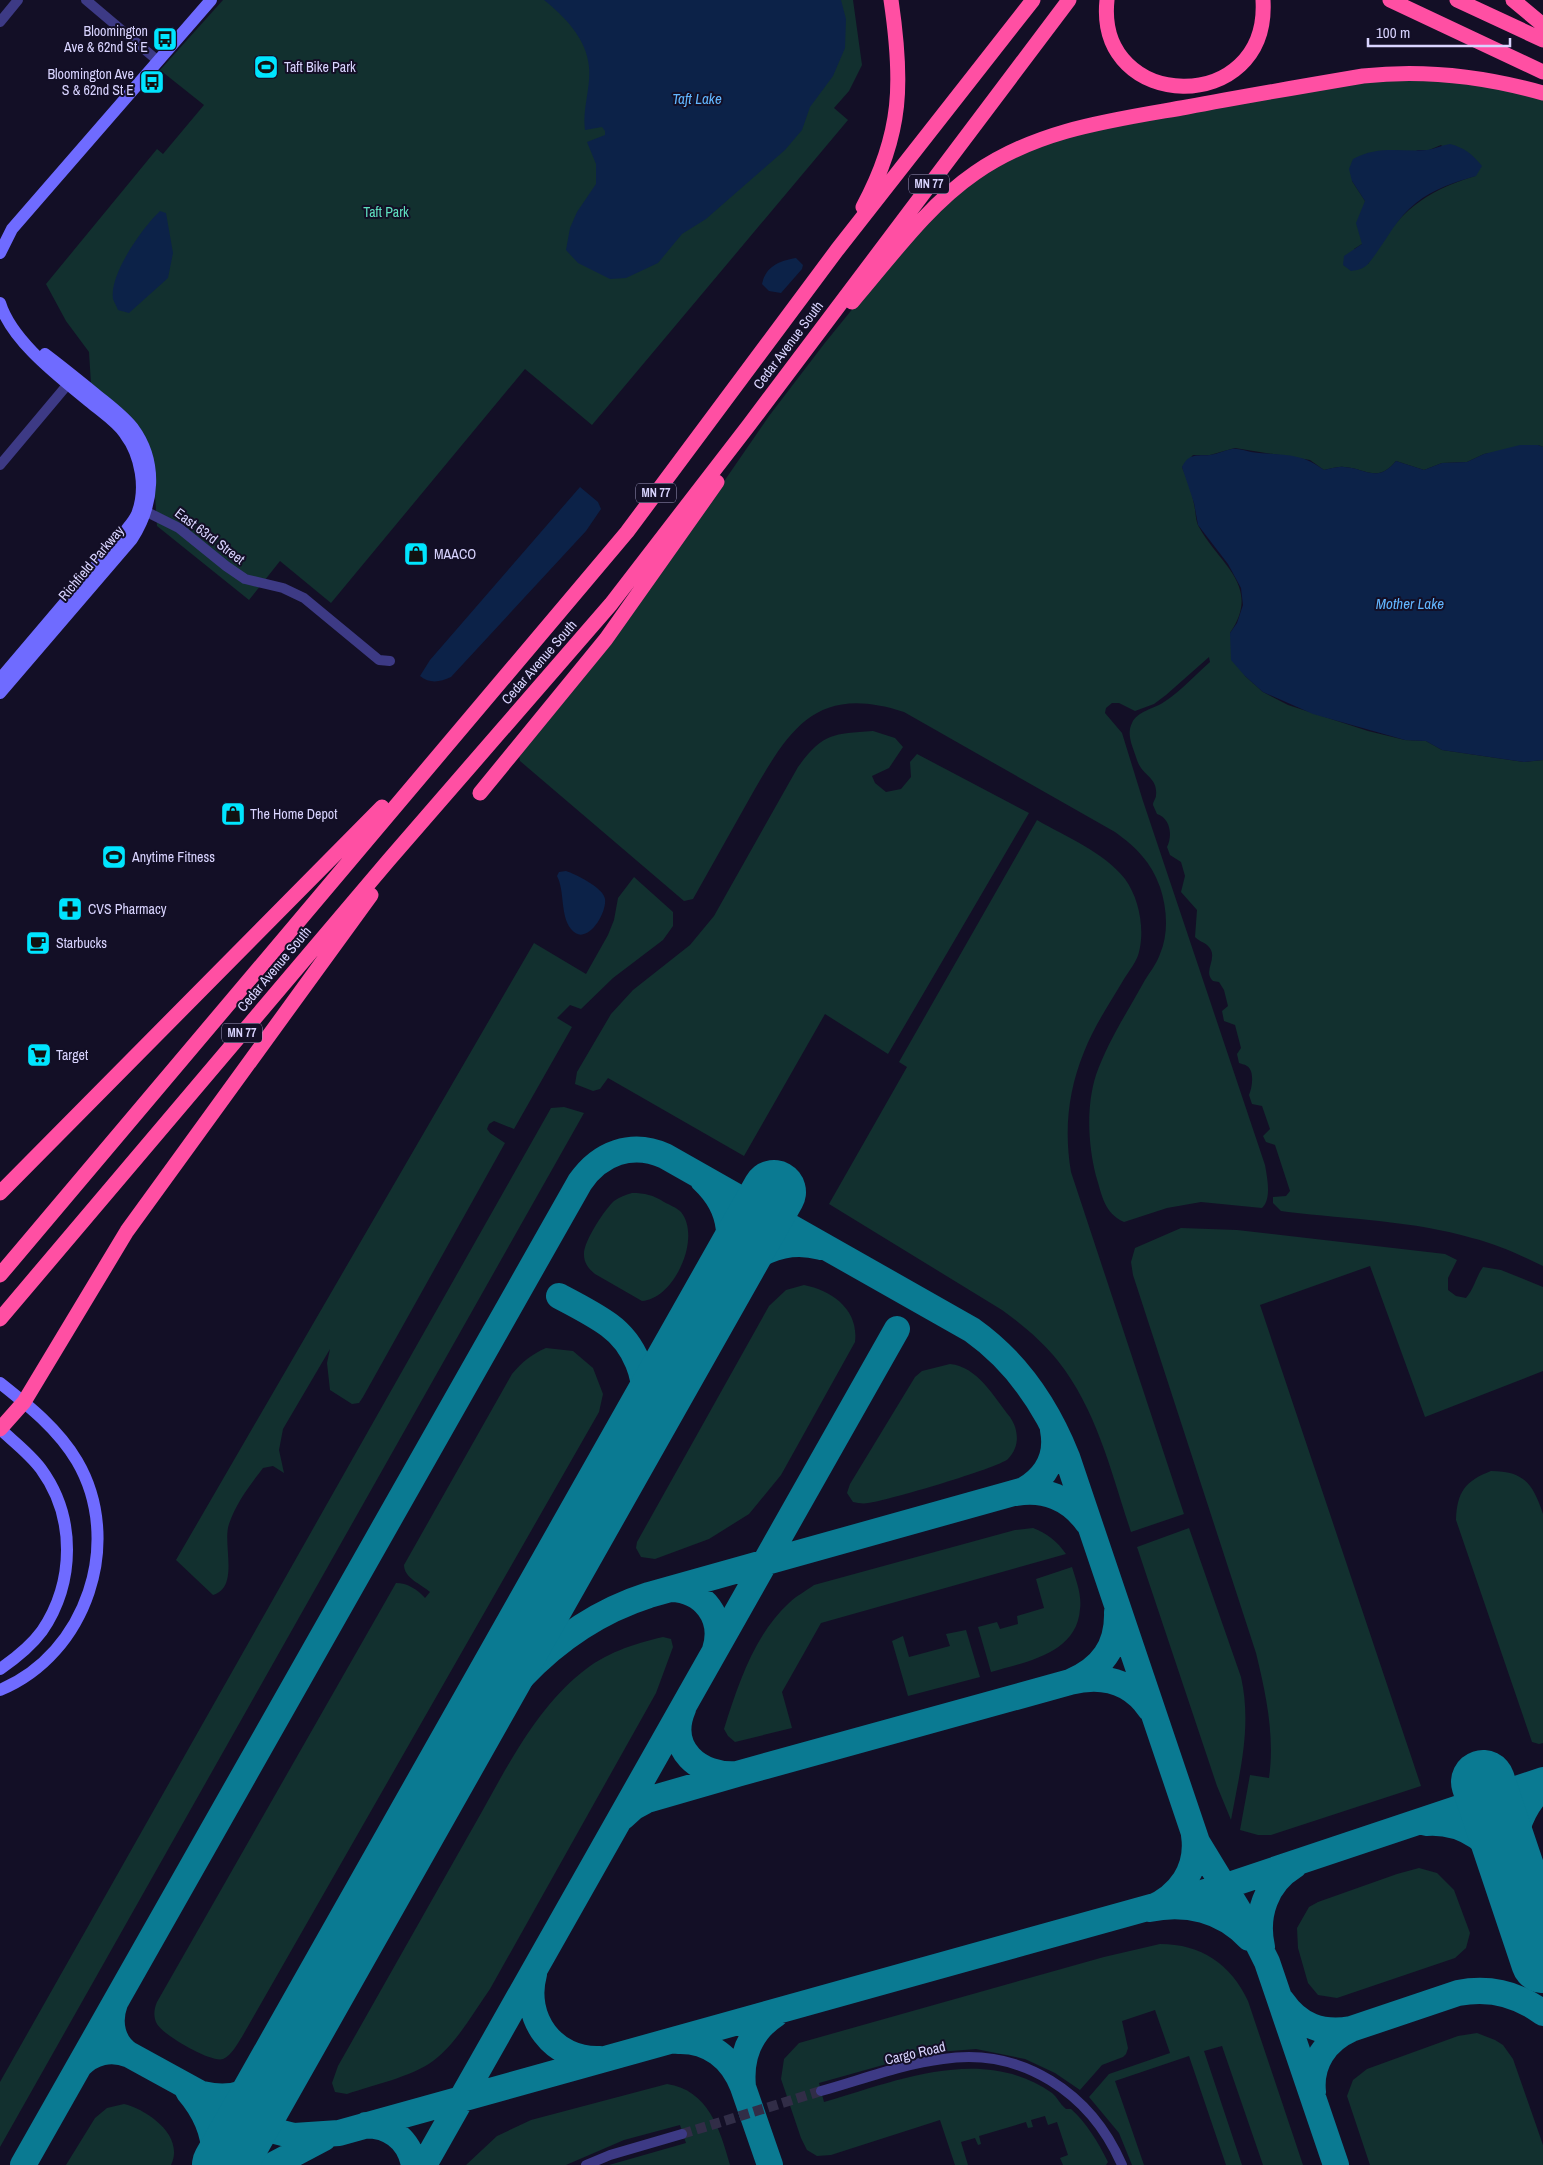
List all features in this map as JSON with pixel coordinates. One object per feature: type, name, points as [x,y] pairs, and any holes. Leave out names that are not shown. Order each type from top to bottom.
[{"type":"highway","points":[[838,250],[870,194],[881,169],[896,118],[900,73],[891,0]]},
{"type":"highway","name":"Cedar Avenue South","points":[[0,1275],[627,532],[838,250],[1033,0]]},
{"type":"highway","name":"Cedar Avenue South","points":[[0,1319],[362,891],[611,604],[749,425],[1069,0]]},
{"type":"highway","points":[[1106,0],[1106,20],[1109,34],[1123,58],[1134,69],[1161,84],[1191,87],[1218,81],[1241,64],[1256,41],[1263,14],[1263,0]]},
{"type":"highway","points":[[1390,0],[1543,72]]},
{"type":"highway","points":[[1457,0],[1543,40]]},
{"type":"highway","points":[[1513,0],[1543,25]]},
{"type":"highway","points":[[791,369],[942,201],[974,174],[1027,143],[1106,121],[1393,72],[1478,77],[1543,93]]},
{"type":"highway","points":[[480,793],[606,639],[716,485],[749,425]]},
{"type":"highway","points":[[0,1193],[462,726]]},
{"type":"highway","points":[[0,1430],[24,1402],[127,1231],[319,964],[486,748]]},
{"type":"street","points":[[0,22],[18,0]]},
{"type":"street","points":[[86,0],[157,60]]},
{"type":"street","points":[[0,253],[12,230],[157,60],[211,0]]},
{"type":"street","name":"Richfield Parkway","points":[[0,303],[4,315],[20,337],[68,384],[120,427],[131,442],[136,454],[141,477],[142,509],[124,533],[0,679]]},
{"type":"street","name":"Richfield Parkway","points":[[0,694],[132,539],[150,485],[149,462],[132,427],[62,366],[20,337]]},
{"type":"street","points":[[0,465],[68,384]]},
{"type":"street","name":"East 63rd Street","points":[[142,509],[179,528],[245,579],[283,588],[304,598],[379,660],[390,661]]},
{"type":"street","points":[[0,1383],[50,1425],[65,1444],[87,1480],[97,1516],[98,1554],[89,1596],[69,1634],[48,1657],[27,1674],[0,1690]]},
{"type":"street","points":[[0,1430],[31,1457],[50,1482],[63,1515],[69,1548],[62,1587],[50,1619],[34,1642],[0,1669]]},
{"type":"street","name":"Cargo Road","points":[[821,2091],[942,2059],[979,2057],[996,2060],[1033,2071],[1068,2091],[1100,2124],[1122,2165]]},
{"type":"street","points":[[586,2165],[610,2155],[682,2134]]},
{"type":"green space","name":"Taft Park","points":[[223,0],[853,0],[862,65],[849,91],[834,108],[848,120],[592,425],[525,369],[331,603],[280,561],[249,600],[157,526],[153,464],[91,384],[89,352],[66,321],[46,284],[157,149],[163,154],[204,105],[160,70]]},
{"type":"green space","points":[[1362,79],[1470,80],[1543,97],[1543,447],[1538,445],[1484,454],[1467,462],[1442,463],[1424,470],[1396,461],[1383,472],[1377,473],[1342,467],[1324,470],[1310,460],[1235,448],[1210,455],[1193,455],[1182,467],[1192,495],[1199,527],[1234,577],[1240,589],[1242,602],[1239,617],[1230,633],[1245,676],[1263,692],[1288,705],[1368,731],[1405,740],[1426,741],[1442,750],[1524,762],[1543,760],[1543,1266],[1481,1240],[1450,1232],[1381,1221],[1281,1211],[1273,1203],[1273,1197],[1286,1196],[1290,1191],[1275,1145],[1266,1142],[1263,1136],[1270,1129],[1262,1106],[1252,1104],[1249,1095],[1252,1076],[1250,1068],[1239,1063],[1237,1054],[1241,1048],[1235,1025],[1224,1021],[1222,1011],[1228,1006],[1224,990],[1219,982],[1213,981],[1210,978],[1211,950],[1208,945],[1195,937],[1197,910],[1181,892],[1185,876],[1181,862],[1170,855],[1167,847],[1170,837],[1169,827],[1165,819],[1157,814],[1153,805],[1156,795],[1155,784],[1139,765],[1130,737],[1130,728],[1134,719],[1170,698],[1210,662],[1209,657],[1154,704],[1135,711],[1119,703],[1112,703],[1106,708],[1105,713],[1122,733],[1265,1165],[1268,1194],[1262,1208],[1201,1202],[1167,1208],[1124,1222],[1112,1214],[1102,1197],[1093,1164],[1090,1139],[1089,1112],[1093,1087],[1101,1062],[1112,1038],[1159,957],[1166,929],[1162,895],[1152,870],[1137,850],[1115,832],[904,712],[873,704],[847,704],[825,709],[806,720],[790,736],[761,778],[693,899],[684,901],[520,761],[519,755],[716,493],[769,416],[884,270],[968,183],[1043,141]],"holes":[[[1441,145],[1475,176],[1439,190],[1412,208],[1389,232],[1368,264],[1354,249],[1362,244],[1365,201],[1352,181],[1418,150],[1429,150]]]},
{"type":"green space","points":[[873,731],[895,738],[903,747],[889,768],[872,776],[875,783],[886,792],[901,789],[911,777],[910,762],[917,754],[1029,813],[888,1054],[825,1014],[744,1156],[608,1078],[600,1089],[593,1091],[575,1084],[577,1072],[611,1014],[633,990],[690,945],[714,916],[798,767],[814,747],[829,737]]},
{"type":"green space","points":[[1037,820],[1096,853],[1116,869],[1130,887],[1140,914],[1141,943],[1137,959],[1088,1042],[1074,1081],[1068,1126],[1071,1172],[1184,1514],[1131,1532],[1102,1444],[1083,1400],[1072,1380],[1046,1347],[1002,1310],[829,1204],[907,1067],[899,1062]]},
{"type":"green space","points":[[634,877],[673,912],[673,926],[663,940],[613,978],[581,1009],[570,1005],[557,1018],[572,1027],[514,1129],[494,1121],[489,1124],[487,1129],[490,1133],[505,1143],[363,1397],[359,1403],[352,1404],[330,1390],[327,1363],[330,1349],[283,1429],[279,1450],[284,1473],[273,1466],[263,1468],[235,1509],[227,1532],[228,1574],[226,1583],[221,1590],[213,1595],[176,1560],[534,943],[586,974],[608,935],[614,920],[618,898]]},
{"type":"green space","points":[[564,1107],[584,1113],[0,2147],[0,2082],[551,1108]]},
{"type":"green space","points":[[632,1193],[652,1196],[673,1207],[681,1212],[687,1223],[686,1251],[674,1279],[665,1290],[654,1298],[642,1301],[595,1274],[587,1266],[584,1258],[587,1242],[605,1211],[614,1201]]},
{"type":"green space","points":[[1181,1228],[1237,1230],[1445,1254],[1457,1260],[1448,1278],[1448,1290],[1456,1296],[1466,1298],[1483,1267],[1501,1270],[1543,1287],[1543,1371],[1425,1417],[1370,1266],[1260,1305],[1421,1786],[1271,1835],[1258,1835],[1240,1830],[1250,1775],[1269,1778],[1271,1747],[1266,1699],[1256,1653],[1133,1275],[1131,1262],[1135,1248]]},
{"type":"green space","points":[[804,1285],[825,1292],[842,1304],[853,1320],[855,1342],[781,1475],[749,1514],[709,1539],[655,1559],[641,1557],[636,1548],[637,1542],[769,1306],[786,1290]]},
{"type":"green space","points":[[546,1348],[573,1351],[593,1368],[603,1394],[599,1412],[237,2045],[223,2059],[208,2057],[198,2053],[161,2029],[157,2024],[154,2013],[157,2002],[396,1583],[412,1587],[425,1598],[430,1592],[407,1574],[404,1565],[512,1374],[528,1359]]},
{"type":"green space","points":[[950,1364],[960,1366],[977,1377],[1010,1417],[1015,1427],[1017,1438],[1012,1454],[1008,1459],[1000,1463],[941,1484],[879,1501],[853,1502],[847,1493],[850,1484],[915,1377],[922,1371]]},
{"type":"green space","points":[[1491,1471],[1512,1474],[1526,1481],[1531,1487],[1543,1514],[1543,1743],[1539,1744],[1532,1742],[1456,1520],[1458,1502],[1464,1489],[1475,1479]]},
{"type":"green space","points":[[1033,1528],[1052,1538],[1066,1554],[821,1623],[782,1692],[792,1728],[735,1742],[728,1736],[724,1729],[741,1678],[757,1645],[766,1630],[789,1603],[814,1585],[1015,1530]]},
{"type":"green space","points":[[1189,1528],[1241,1677],[1244,1695],[1244,1748],[1231,1820],[1217,1786],[1137,1547]]},
{"type":"green space","points":[[1072,1567],[1080,1598],[1080,1609],[1077,1624],[1070,1636],[1047,1654],[991,1672],[978,1627],[997,1622],[1000,1629],[1018,1624],[1017,1616],[1044,1608],[1036,1579]]},
{"type":"green space","points":[[966,1630],[980,1677],[908,1696],[892,1641],[903,1636],[909,1657],[950,1646],[946,1634]]},
{"type":"green space","points":[[663,1637],[671,1639],[673,1647],[656,1693],[490,1989],[464,2027],[442,2054],[424,2067],[403,2076],[347,2094],[335,2092],[332,2083],[338,2066],[504,1772],[531,1728],[563,1689],[590,1666],[620,1650]]},
{"type":"green space","points":[[1419,1868],[1437,1873],[1454,1890],[1470,1933],[1466,1948],[1455,1958],[1337,1998],[1318,1995],[1308,1983],[1298,1948],[1297,1928],[1309,1907],[1318,1902]]},
{"type":"green space","points":[[1160,1944],[1175,1945],[1201,1952],[1213,1959],[1233,1976],[1241,1988],[1248,2001],[1303,2165],[1263,2165],[1222,2046],[1204,2051],[1242,2165],[1226,2165],[1189,2056],[1115,2081],[1144,2165],[1132,2165],[1119,2133],[1089,2097],[1109,2074],[1170,2053],[1155,2010],[1122,2021],[1128,2048],[1126,2054],[1102,2065],[1080,2090],[1055,2073],[1025,2059],[976,2049],[926,2053],[819,2083],[824,2102],[910,2077],[939,2071],[968,2069],[997,2071],[1025,2078],[1052,2093],[1066,2109],[1071,2109],[1076,2114],[1087,2126],[1100,2147],[1108,2162],[1106,2165],[1063,2165],[1060,2158],[1068,2155],[1057,2122],[1048,2125],[1045,2116],[1031,2120],[1033,2127],[1028,2128],[1026,2122],[979,2136],[981,2144],[978,2145],[975,2138],[961,2142],[968,2165],[955,2165],[940,2120],[831,2155],[817,2156],[807,2150],[801,2138],[781,2079],[784,2059],[799,2043],[1104,1957]]},
{"type":"green space","points":[[1477,2033],[1503,2045],[1513,2059],[1543,2145],[1543,2165],[1370,2165],[1347,2096],[1353,2080],[1367,2069],[1458,2036]]},
{"type":"green space","points":[[667,2084],[693,2094],[710,2113],[722,2138],[730,2165],[609,2165],[686,2143],[680,2125],[624,2140],[566,2165],[466,2165],[497,2136],[531,2120]]},
{"type":"green space","points":[[124,2104],[153,2118],[169,2135],[173,2144],[174,2154],[171,2165],[66,2165],[95,2118],[107,2108]]},
{"type":"water","name":"Taft Lake","points":[[544,0],[841,0],[846,19],[845,48],[833,76],[810,107],[802,130],[785,150],[706,219],[682,234],[658,263],[626,278],[610,279],[578,263],[566,250],[570,228],[577,212],[596,184],[596,164],[587,142],[605,135],[605,131],[602,127],[585,130],[584,122],[589,67],[584,47],[573,29]]},
{"type":"water","points":[[1450,144],[1468,152],[1482,166],[1476,176],[1452,183],[1416,203],[1396,224],[1364,267],[1351,271],[1343,265],[1344,256],[1362,244],[1356,223],[1365,201],[1352,181],[1349,169],[1353,159],[1371,152],[1427,150]]},
{"type":"water","points":[[160,211],[166,213],[173,253],[168,278],[129,313],[118,310],[113,299],[116,277],[137,239]]},
{"type":"water","points":[[796,258],[803,265],[802,269],[781,293],[769,291],[762,284],[767,273],[774,265]]},
{"type":"water","name":"Mother Lake","points":[[1520,445],[1538,445],[1543,447],[1543,760],[1524,762],[1442,750],[1426,741],[1405,740],[1313,714],[1263,692],[1231,660],[1230,633],[1237,623],[1243,605],[1241,588],[1228,564],[1198,525],[1194,503],[1182,467],[1187,459],[1193,456],[1210,455],[1237,449],[1298,457],[1324,470],[1342,467],[1377,473],[1383,472],[1396,461],[1424,470],[1442,463],[1467,462],[1484,454]]},
{"type":"water","points":[[580,487],[598,502],[601,509],[586,531],[451,677],[435,681],[424,679],[420,676],[430,660]]},
{"type":"water","points":[[566,871],[595,886],[600,890],[605,899],[603,913],[599,920],[589,932],[583,934],[577,934],[571,929],[565,917],[557,876],[559,872]]},
{"type":"taxiway","points":[[23,2165],[580,1182],[588,1172],[607,1157],[629,1150],[641,1150],[665,1156],[972,1330],[1003,1356],[1029,1387],[1050,1421],[1067,1457],[1197,1842],[1253,1934],[1267,1962],[1336,2165]]},
{"type":"taxiway","points":[[703,1180],[722,1204],[729,1228],[728,1255],[723,1283],[744,1264],[780,1246],[806,1244],[821,1247]]},
{"type":"taxiway","points":[[559,1296],[591,1313],[618,1333],[633,1352],[642,1374],[644,1398],[641,1418],[617,1470]]},
{"type":"taxiway","points":[[424,2165],[897,1329]]},
{"type":"taxiway","points":[[425,1809],[493,1710],[518,1681],[546,1654],[576,1630],[610,1610],[649,1595],[1024,1490],[1039,1479],[1049,1465],[1054,1449],[1053,1430]]},
{"type":"taxiway","points":[[1016,1493],[1037,1492],[1056,1497],[1073,1507],[1087,1522]]},
{"type":"taxiway","points":[[671,1589],[693,1594],[709,1608],[717,1627],[715,1650]]},
{"type":"taxiway","points":[[1117,1612],[1115,1635],[1106,1655],[1091,1670],[1070,1682],[1093,1679],[1115,1682],[1134,1692],[1150,1709]]},
{"type":"taxiway","points":[[737,1774],[1070,1682]]},
{"type":"taxiway","points":[[623,1817],[634,1807],[647,1800],[737,1774],[723,1774],[711,1771],[690,1758],[683,1748],[679,1736],[679,1723],[683,1709]]},
{"type":"taxiway","points":[[130,2055],[263,2128],[294,2136],[339,2133],[1223,1887],[1543,1780]]},
{"type":"taxiway","points":[[1426,1823],[1454,1825],[1477,1836],[1496,1853],[1513,1874],[1513,1850],[1518,1827],[1527,1806],[1543,1787]]},
{"type":"taxiway","points":[[1194,1835],[1193,1859],[1185,1880],[1170,1897],[1149,1909],[1177,1906],[1203,1910],[1216,1914],[1228,1921],[1249,1938]]},
{"type":"taxiway","points":[[1262,1947],[1260,1923],[1265,1901],[1276,1881],[1294,1866]]},
{"type":"taxiway","points":[[534,1974],[531,1990],[533,2006],[537,2021],[545,2034],[555,2045],[568,2053],[583,2058],[600,2059]]},
{"type":"taxiway","points":[[1351,2029],[1458,1993],[1470,1991],[1492,1992],[1513,1997],[1524,2001],[1543,2013]]},
{"type":"taxiway","points":[[1282,2001],[1296,2017],[1312,2026],[1330,2030],[1351,2029],[1334,2039],[1317,2062],[1314,2071],[1313,2092]]},
{"type":"taxiway","points":[[79,2066],[90,2057],[102,2052],[116,2051],[130,2055],[115,2039],[112,2025],[115,2003]]},
{"type":"taxiway","points":[[678,2041],[700,2044],[718,2053],[733,2067],[743,2087],[743,2065],[753,2036],[759,2028],[776,2014]]},
{"type":"taxiway","points":[[203,2094],[222,2097],[238,2095],[252,2089],[275,2068],[303,2026]]},
{"type":"taxiway","points":[[743,2087],[770,2165]]},
{"type":"taxiway","points":[[188,2091],[200,2107],[209,2125],[214,2144],[214,2165]]},
{"type":"taxiway","points":[[366,2125],[383,2128],[398,2136],[408,2148],[414,2165]]},
{"type":"taxiway","points":[[273,2165],[324,2138]]},
{"type":"runway","points":[[224,2165],[774,1192]]},
{"type":"runway","points":[[1483,1782],[1543,1961]]},
{"type":"tunnel","points":[[682,2134],[821,2091]]},
{"type":"place","name":"Bloomington Ave & 62nd St E","points":[[165,39]]},
{"type":"place","name":"Taft Bike Park","points":[[266,67]]},
{"type":"place","name":"Bloomington Ave S & 62nd St E","points":[[152,82]]},
{"type":"place","name":"MAACO","points":[[416,554]]},
{"type":"place","name":"The Home Depot","points":[[233,814]]},
{"type":"place","name":"Anytime Fitness","points":[[114,857]]},
{"type":"place","name":"CVS Pharmacy","points":[[70,909]]},
{"type":"place","name":"Starbucks","points":[[38,943]]},
{"type":"place","name":"Target","points":[[39,1055]]}]
